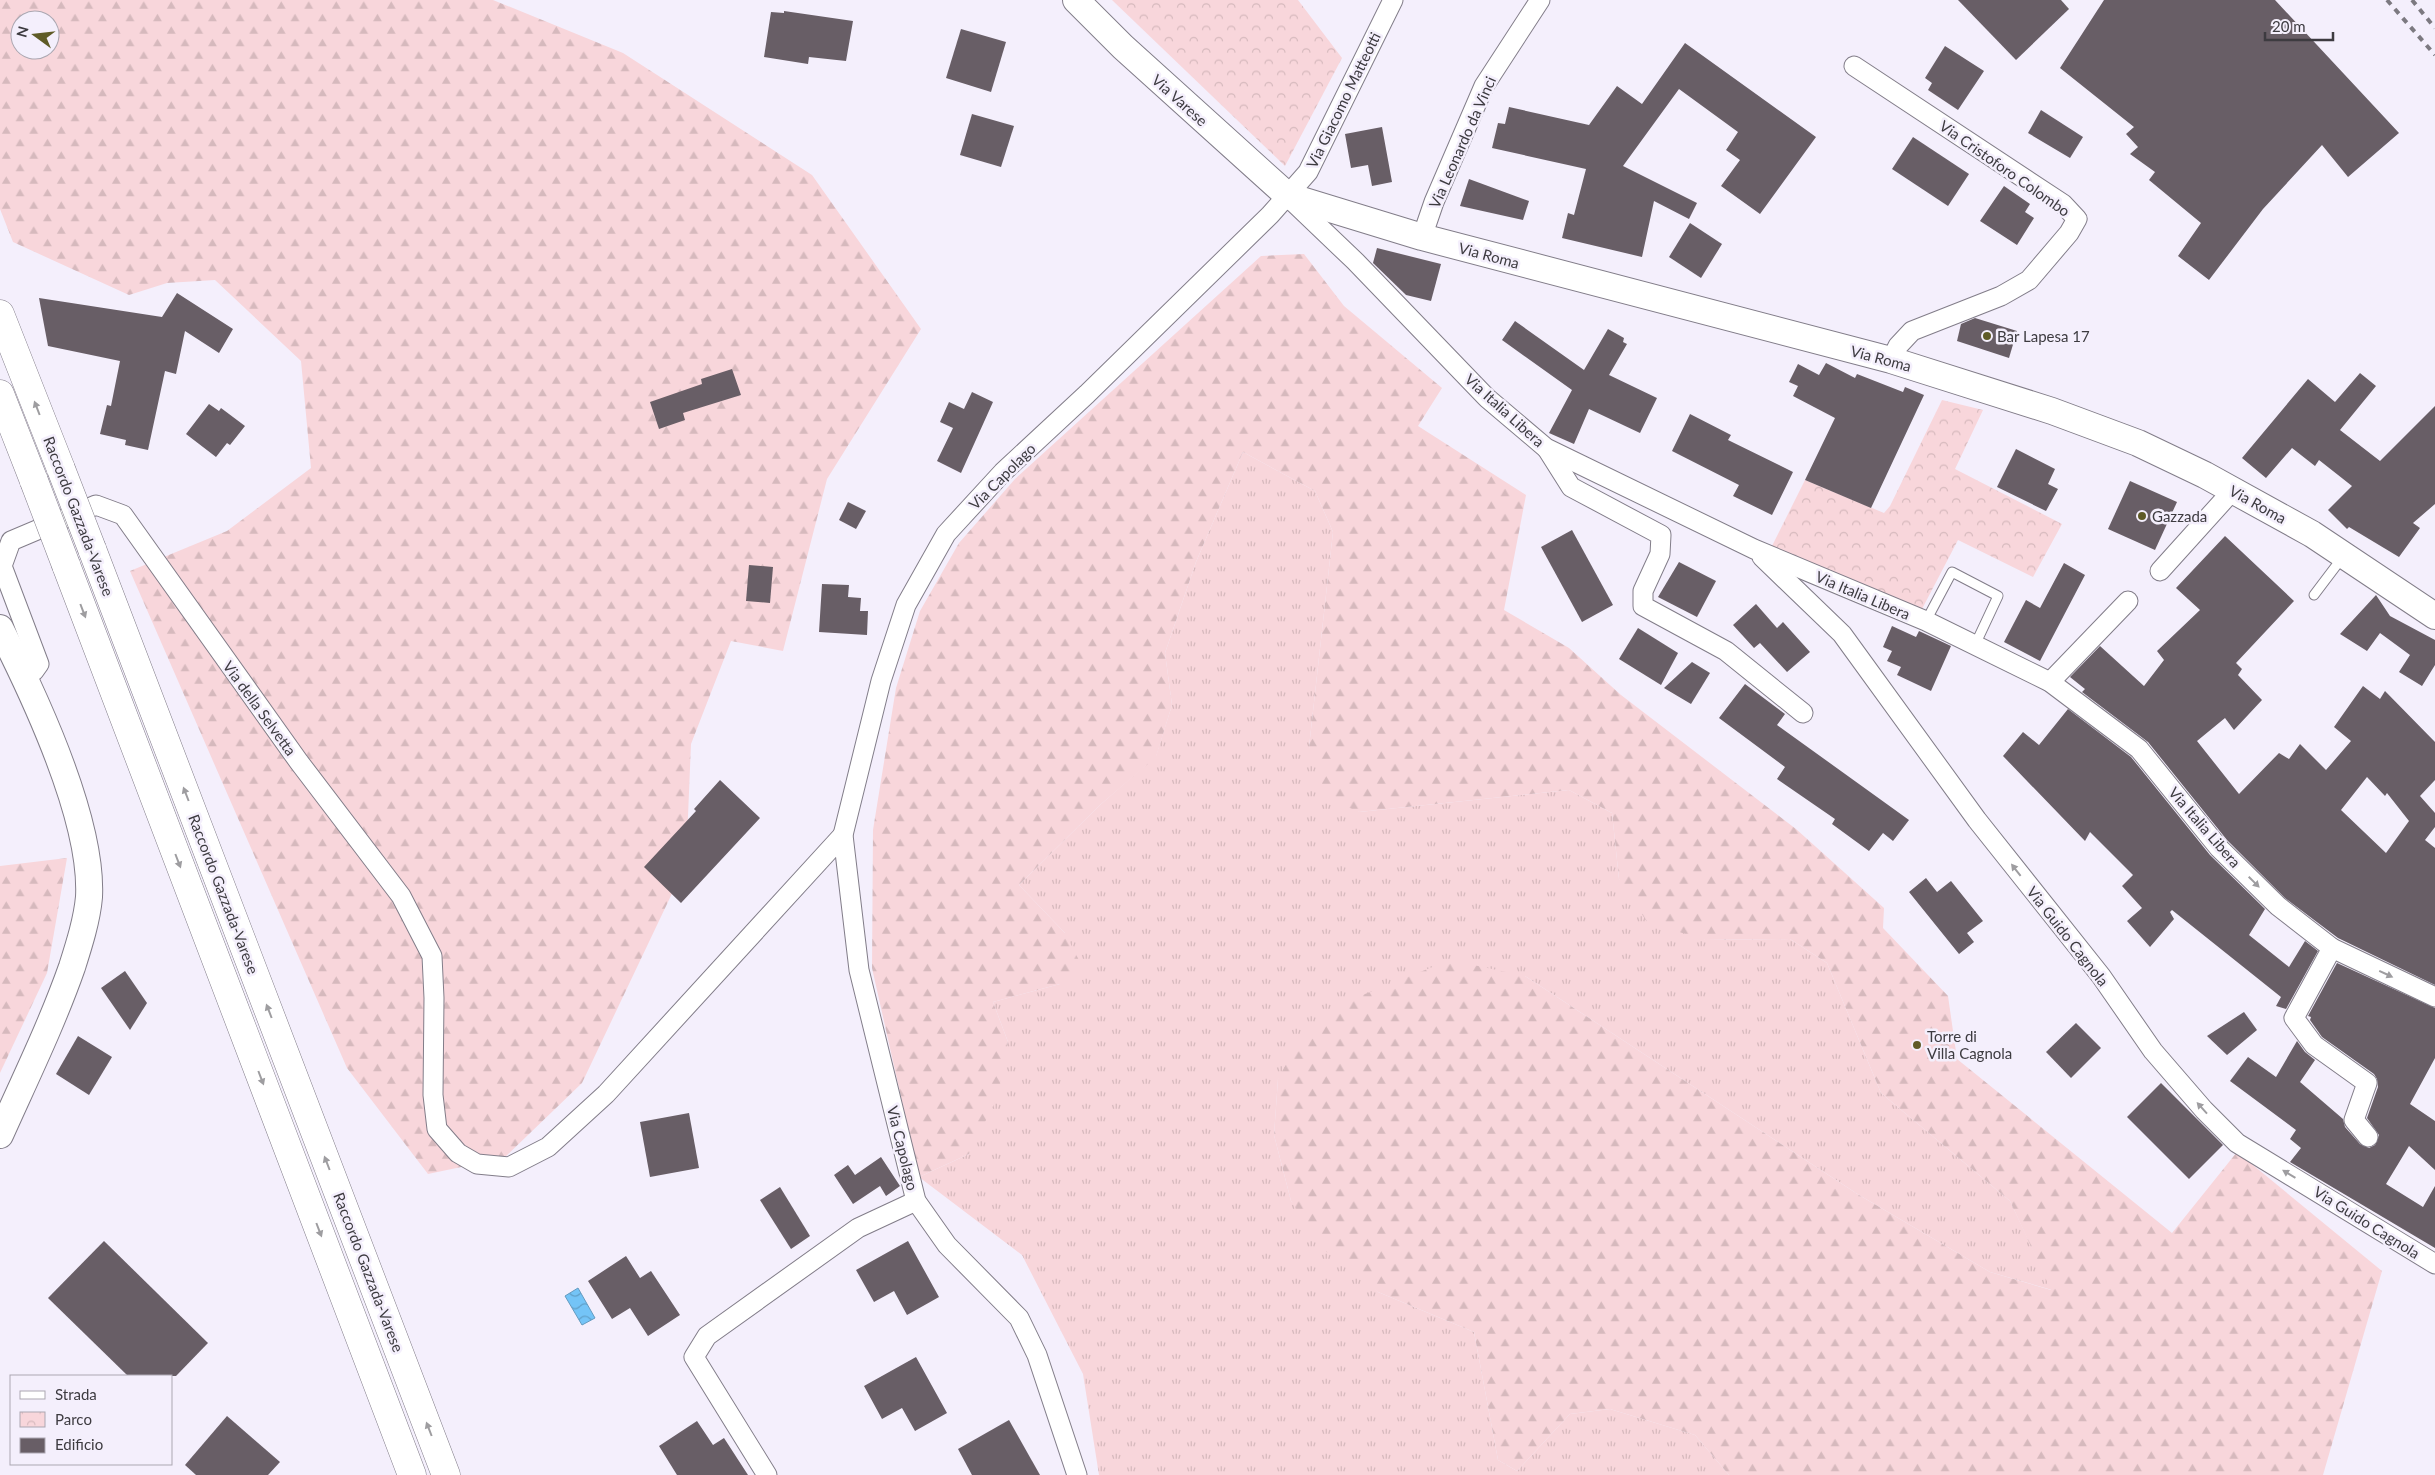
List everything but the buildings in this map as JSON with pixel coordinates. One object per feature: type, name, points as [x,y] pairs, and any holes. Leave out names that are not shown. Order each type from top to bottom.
[{"type":"highway","name":"Raccordo Gazzada-Varese","points":[[0,314],[92,549],[446,1475]]},
{"type":"highway","name":"Raccordo Gazzada-Varese","points":[[0,394],[412,1475]]},
{"type":"main road","name":"Via Varese","points":[[1076,0],[1123,48],[1288,196]]},
{"type":"main road","name":"Via Roma","points":[[1288,196],[1422,237],[1891,360],[2052,411],[2138,443],[2233,490],[2312,534],[2435,616]]},
{"type":"main road","points":[[0,628],[25,676],[54,748],[85,844],[89,897],[79,944],[61,999],[0,1135]]},
{"type":"street","name":"Via Giacomo Matteotti","points":[[1288,196],[1308,172],[1393,0]]},
{"type":"street","name":"Via Leonardo da Vinci","points":[[1422,237],[1434,202],[1484,86],[1540,0]]},
{"type":"street","name":"Via Cristoforo Colombo","points":[[1854,66],[2062,204],[2077,219],[2069,233],[2029,280],[2001,296],[1912,331],[1898,346],[1891,360]]},
{"type":"street","name":"Via Italia Libera","points":[[1288,196],[1487,398],[1546,448],[1754,549],[1926,621],[2050,682],[2139,749],[2219,848],[2278,906],[2332,948],[2435,997]]},
{"type":"street","name":"Via Capolago","points":[[1077,1475],[1037,1355],[1019,1318],[947,1245],[916,1201],[859,970],[843,834],[881,681],[906,605],[946,534],[1003,472],[1094,387],[1288,196]]},
{"type":"street","points":[[1546,448],[1571,487],[1661,535],[1660,554],[1643,591],[1643,606],[1726,652],[1803,713]]},
{"type":"street","points":[[2160,571],[2233,490]]},
{"type":"street","name":"Via della Selvetta","points":[[25,676],[34,671],[38,664],[2,566],[10,541],[96,505],[123,515],[299,762],[401,896],[432,956],[434,998],[433,1095],[437,1129],[458,1153]]},
{"type":"street","name":"Via Guido Cagnola","points":[[1754,549],[1842,634],[1977,820],[2101,976],[2153,1051],[2204,1110],[2236,1142],[2435,1264]]},
{"type":"street","points":[[2050,682],[2128,601]]},
{"type":"street","name":"Via Capolago","points":[[458,1153],[477,1164],[509,1167],[548,1147],[606,1094],[843,834]]},
{"type":"street","points":[[2332,948],[2294,1018],[2314,1044],[2367,1083],[2354,1120],[2368,1137]]},
{"type":"street","points":[[767,1475],[694,1357],[707,1336],[858,1228],[916,1201]]},
{"type":"lane","points":[[2314,595],[2344,555]]},
{"type":"lane","points":[[1926,621],[1952,572],[1998,596],[1975,645]]},
{"type":"green space","points":[[0,0],[493,0],[623,53],[812,175],[921,329],[827,479],[783,651],[731,641],[691,744],[686,864],[582,1083],[504,1158],[428,1174],[347,1068],[130,571],[227,531],[311,468],[301,361],[215,280],[167,283],[129,295],[13,242],[0,209]]},
{"type":"green space","points":[[1112,0],[1298,0],[1342,58],[1285,166]]},
{"type":"green space","points":[[1304,254],[1344,306],[1442,388],[1418,426],[1526,495],[1504,610],[1569,648],[1621,695],[1796,829],[1884,908],[1883,928],[1948,996],[1957,1059],[2172,1233],[2237,1152],[2382,1271],[2323,1475],[1729,1475],[1695,1435],[1610,1409],[1570,1414],[1517,1471],[1498,1460],[1474,1332],[1378,1292],[1324,1250],[1291,1201],[1274,1135],[1278,1079],[1301,1037],[1340,1004],[1450,960],[1525,976],[1859,1195],[1990,1272],[2051,1290],[2010,1201],[1881,1093],[1827,963],[1790,939],[1705,940],[1647,922],[1619,879],[1612,813],[1569,790],[1359,812],[1327,798],[1309,747],[1333,532],[1315,491],[1243,452],[1196,562],[1165,653],[1172,705],[1156,757],[1100,805],[1019,885],[1065,933],[1085,972],[1060,984],[993,1002],[1008,1042],[998,1096],[969,1154],[919,1177],[872,968],[873,830],[896,688],[920,611],[959,543],[1015,479],[1261,256]]},
{"type":"green space","points":[[1942,400],[1983,410],[1955,469],[2062,524],[2033,577],[1958,540],[1922,609],[1771,548],[1805,480],[1884,513],[1890,506]]},
{"type":"green space","points":[[1243,452],[1315,491],[1333,532],[1309,747],[1359,812],[1569,790],[1612,813],[1619,879],[1705,940],[1790,939],[1827,963],[1881,1093],[2010,1201],[2052,1290],[1990,1272],[1859,1195],[1525,976],[1278,1079],[1274,1135],[1291,1201],[1378,1292],[1474,1332],[1498,1460],[1517,1471],[1570,1414],[1610,1409],[1695,1435],[1729,1475],[1099,1475],[1083,1374],[1022,1255],[919,1177],[969,1154],[1008,1042],[993,1002],[1060,984],[1065,933],[1019,885],[1100,805],[1156,756],[1172,705],[1165,653],[1196,562]]},
{"type":"green space","points":[[67,858],[47,973],[0,1073],[0,866]]},
{"type":"water","points":[[578,1288],[595,1318],[582,1325],[565,1296]]},
{"type":"railway","points":[[2387,0],[2435,55]]},
{"type":"railway","points":[[2412,0],[2435,28]]},
{"type":"place","name":"Bar Lapesa 17","points":[[1987,336]]},
{"type":"place","name":"Gazzada","points":[[2142,516]]},
{"type":"place","name":"Torre di Villa Cagnola","points":[[1917,1045]]}]
